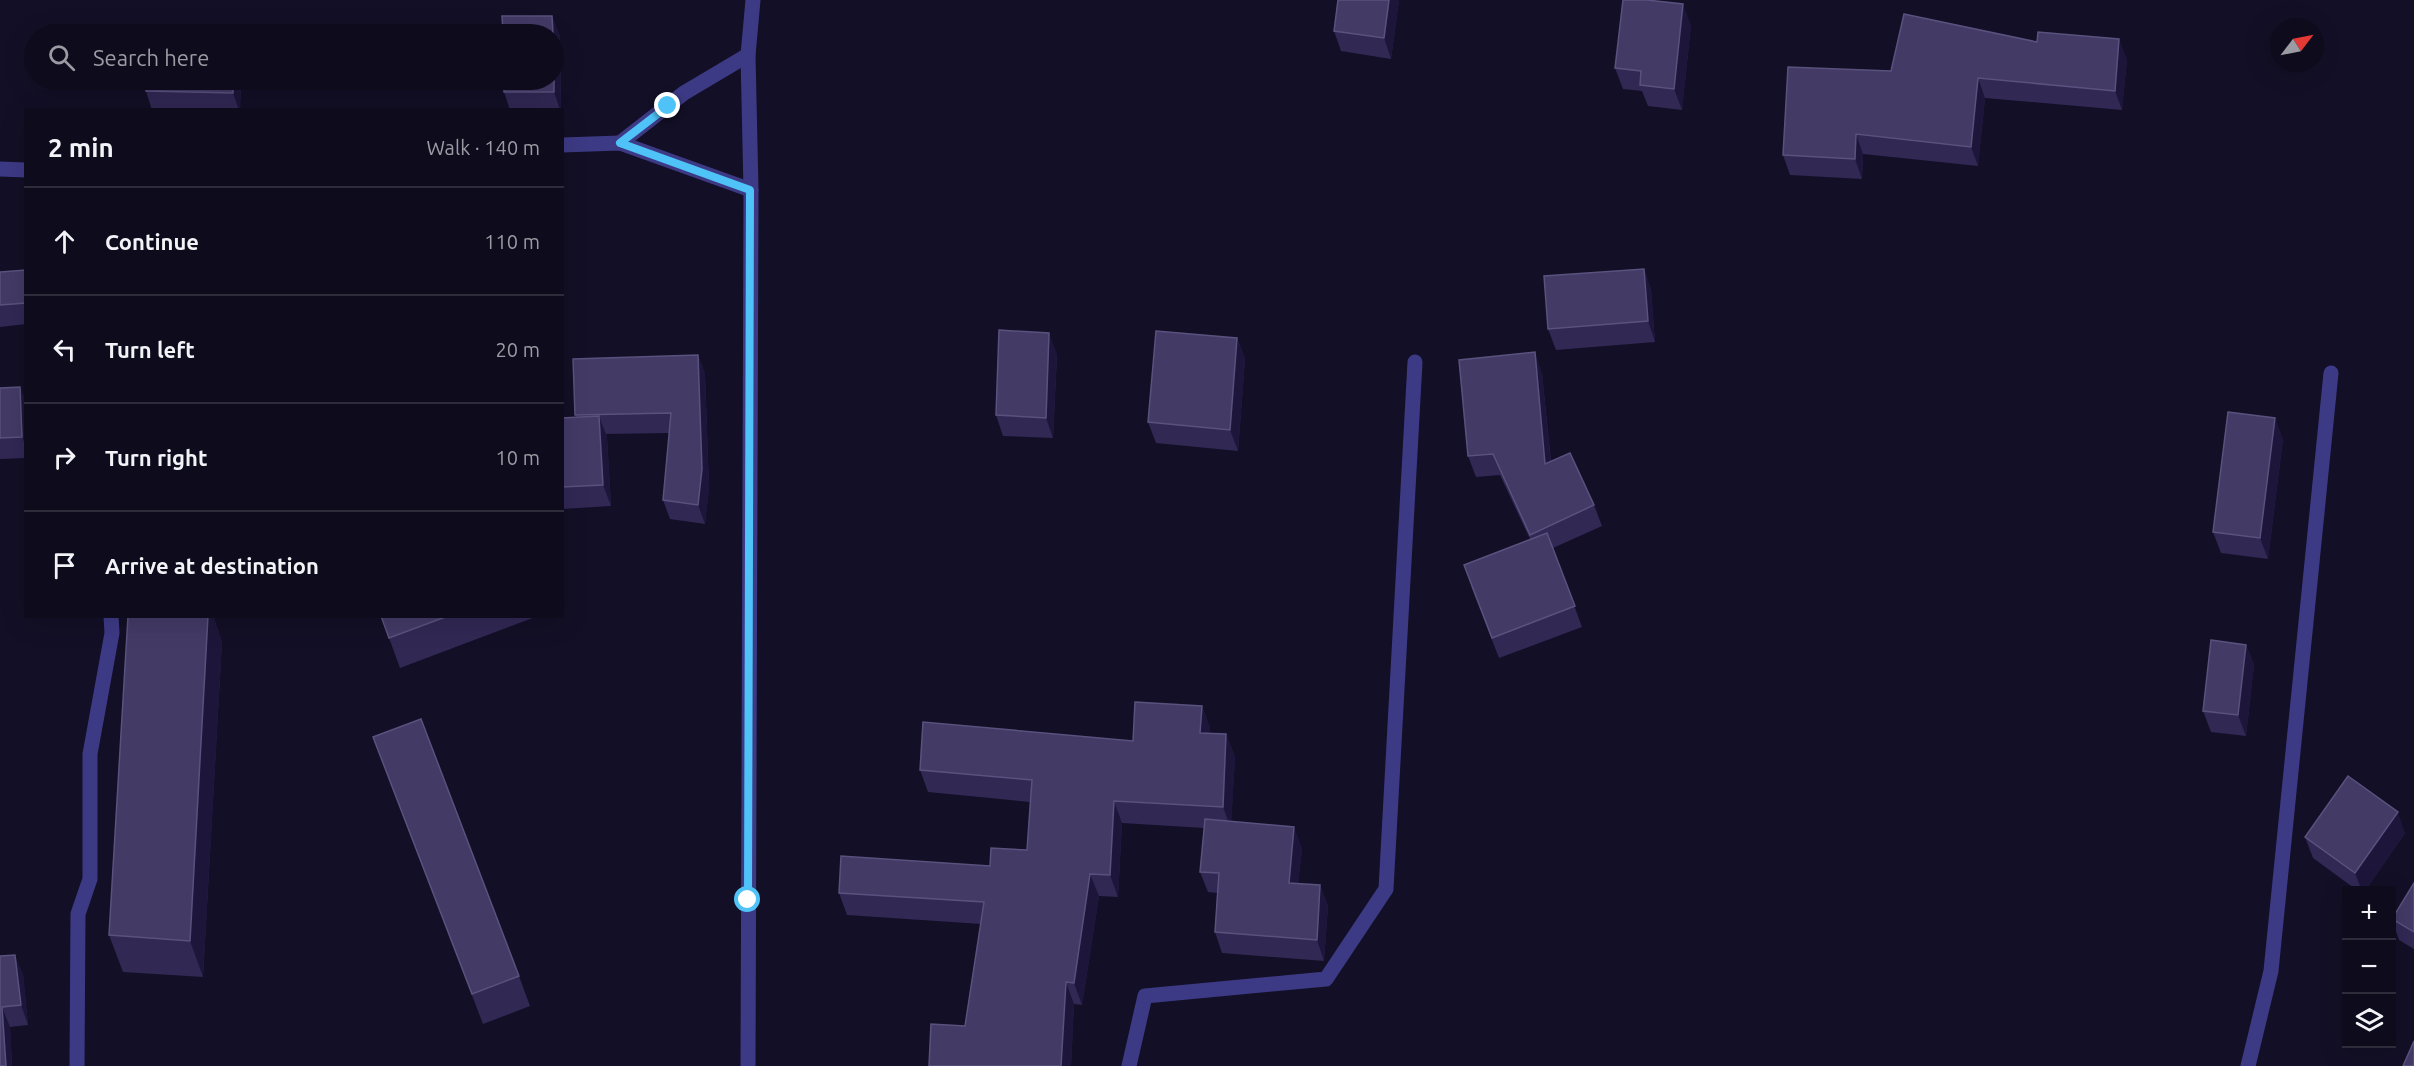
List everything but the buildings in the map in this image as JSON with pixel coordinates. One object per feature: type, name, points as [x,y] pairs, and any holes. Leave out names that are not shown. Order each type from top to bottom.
[{"type":"street","points":[[748,1066],[750,190],[748,55],[753,0]]},
{"type":"street","points":[[620,143],[684,93],[748,55]]},
{"type":"street","points":[[564,145],[620,143],[750,190]]},
{"type":"street","points":[[0,169],[24,170]]},
{"type":"street","points":[[1129,1066],[1144,996],[1326,979],[1386,889],[1415,362]]},
{"type":"street","points":[[2248,1066],[2271,971],[2331,373]]},
{"type":"street","points":[[77,1066],[78,914],[90,879],[90,754],[112,633],[111,618]]},
{"type":"route","points":[[668,106],[620,143],[750,190],[748,900]]}]
